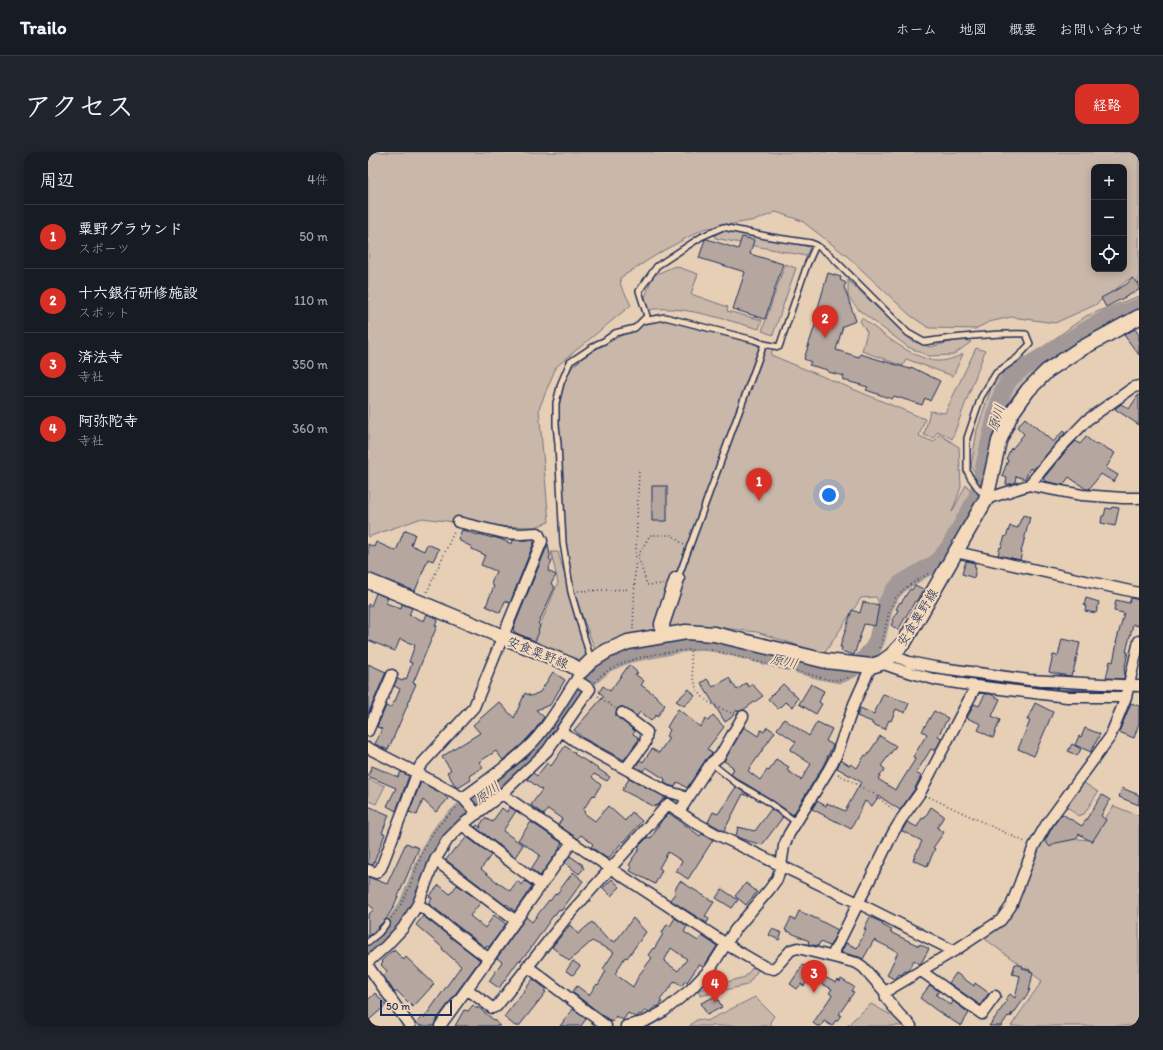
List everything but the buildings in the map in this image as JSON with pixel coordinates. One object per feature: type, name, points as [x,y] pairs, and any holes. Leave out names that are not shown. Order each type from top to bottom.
[{"type":"main road","name":"安食粟野線","points":[[876,663],[905,640],[956,552],[984,495],[999,440],[1011,414],[1028,390],[1047,371],[1077,351],[1139,318]]},
{"type":"main road","name":"安食粟野線","points":[[368,581],[502,638],[571,665],[582,674]]},
{"type":"main road","points":[[664,636],[662,624],[676,581]]},
{"type":"main road","points":[[582,674],[607,651],[628,642],[686,632],[714,634],[826,661],[876,663]]},
{"type":"street","points":[[1029,484],[1060,448],[1087,420],[1134,387],[1139,386]]},
{"type":"street","points":[[984,495],[1029,484],[1082,495],[1139,498]]},
{"type":"street","points":[[368,870],[376,873],[381,868],[420,766],[474,707],[542,541],[538,533],[504,533],[458,522]]},
{"type":"street","points":[[956,552],[1139,593]]},
{"type":"street","points":[[886,992],[1002,920],[1011,906],[1034,846],[1046,825],[1110,736],[1126,697],[1139,642]]},
{"type":"street","points":[[876,663],[909,662],[934,668],[1029,680],[1139,686]]},
{"type":"street","points":[[876,663],[937,680],[976,686],[1067,697],[1126,697]]},
{"type":"street","points":[[626,1026],[646,1021],[664,1011],[690,990],[710,969],[734,930],[777,879],[781,866],[784,846],[789,834],[837,754],[854,704],[876,663]]},
{"type":"street","points":[[469,805],[502,794],[547,751],[588,688],[582,674]]},
{"type":"street","points":[[368,962],[403,928],[418,904],[435,860],[448,839],[462,825],[469,805],[504,768],[533,742],[582,674]]},
{"type":"street","points":[[368,731],[392,675]]},
{"type":"street","points":[[832,956],[893,833],[920,793],[976,686]]},
{"type":"street","points":[[622,713],[647,732],[645,743],[626,768]]},
{"type":"street","points":[[678,812],[711,763],[720,756],[743,716]]},
{"type":"street","points":[[561,731],[666,791],[680,794],[687,799]]},
{"type":"street","points":[[368,748],[417,773],[469,805]]},
{"type":"street","points":[[502,794],[610,868],[726,944],[765,967],[774,969],[791,950],[798,948],[857,963],[863,967],[886,992],[886,998],[911,1026]]},
{"type":"street","points":[[467,989],[492,1008],[497,1006],[567,916],[668,804],[678,812],[714,833],[954,951]]},
{"type":"street","points":[[462,825],[541,885]]},
{"type":"street","points":[[440,1026],[572,842]]},
{"type":"street","points":[[435,860],[516,921]]},
{"type":"street","points":[[418,904],[489,959]]},
{"type":"street","points":[[368,966],[410,1026]]},
{"type":"street","points":[[527,966],[606,1026]]},
{"type":"street","points":[[921,971],[982,1014],[996,996]]},
{"type":"lane","points":[[582,674],[563,543],[556,425],[556,403],[562,383],[570,362],[615,333],[635,328],[647,316],[639,291],[657,266],[701,237],[723,227],[816,245],[830,255],[908,333],[924,342],[962,336],[1026,334],[1030,344],[1017,358],[996,373],[981,397],[967,438],[966,471],[984,495]]},
{"type":"lane","points":[[642,320],[665,317],[779,347],[807,265],[816,245]]},
{"type":"lane","points":[[676,581],[764,344]]},
{"type":"lane","points":[[711,763],[736,783],[767,801],[796,822]]},
{"type":"lane","points":[[368,942],[379,933],[387,923]]},
{"type":"path","points":[[633,641],[639,469]]},
{"type":"path","points":[[422,604],[458,522]]},
{"type":"path","points":[[676,581],[647,585],[638,556],[650,534],[672,535],[688,548]]},
{"type":"path","points":[[622,713],[588,688],[608,670],[625,662],[645,657],[707,649],[831,680],[841,680],[851,677],[876,663],[894,600],[901,592],[931,572]]},
{"type":"path","points":[[571,592],[634,590]]},
{"type":"path","points":[[690,650],[696,687],[701,696],[716,706],[733,714],[743,716]]},
{"type":"path","points":[[829,769],[874,794],[902,818]]},
{"type":"path","points":[[920,793],[1034,846]]},
{"type":"path","points":[[387,923],[398,909],[406,894],[432,834],[443,820],[460,805],[469,805]]},
{"type":"shaded area","points":[[368,152],[1139,152],[1139,285],[1129,279],[1095,305],[1055,323],[1011,317],[989,322],[975,329],[929,328],[911,316],[847,256],[802,221],[776,212],[756,220],[703,229],[661,252],[620,278],[621,286],[631,305],[556,367],[539,409],[549,522],[535,527],[487,526],[422,518],[368,537]]},
{"type":"shaded area","points":[[726,229],[810,247],[806,256],[715,238],[715,234]]},
{"type":"shaded area","points":[[785,264],[796,268],[773,335],[762,331]]},
{"type":"shaded area","points":[[675,266],[698,274],[691,294],[728,307],[727,311],[762,320],[759,329],[718,317],[688,311],[674,309],[647,310],[645,298],[652,276]]},
{"type":"shaded area","points":[[848,280],[912,341],[930,347],[963,339],[971,342],[953,355],[929,356],[908,347],[860,311],[848,297]]},
{"type":"shaded area","points":[[1139,296],[1139,308],[1073,344],[1043,366],[1016,392],[1007,403],[1001,416],[981,483],[971,466],[977,430],[991,388],[1008,367],[1028,358],[1086,316]]},
{"type":"shaded area","points":[[862,318],[903,348],[921,357],[934,361],[942,361],[963,354],[953,376],[906,359],[903,366],[862,351],[867,332],[860,321]]},
{"type":"shaded area","points":[[677,320],[774,345],[771,355],[925,419],[919,436],[934,442],[939,434],[959,447],[961,487],[952,512],[966,485],[978,498],[950,551],[932,568],[891,592],[887,604],[879,602],[876,597],[861,598],[824,654],[757,632],[705,626],[672,628],[596,652],[575,597],[566,556],[558,417],[562,386],[572,367],[589,353],[648,321]]},
{"type":"shaded area","points":[[976,348],[985,351],[952,439],[938,431],[933,438],[924,435],[930,411],[945,413]]},
{"type":"shaded area","points":[[551,552],[558,552],[588,656],[580,660],[573,659],[533,642],[558,583]]},
{"type":"shaded area","points":[[368,779],[385,786],[376,804],[368,801]]},
{"type":"shaded area","points":[[1078,779],[1098,792],[1084,814],[1078,816],[1069,808],[1063,806]]},
{"type":"shaded area","points":[[1114,806],[1139,816],[1139,1026],[1011,1026],[1042,981],[985,939],[1008,915],[1042,835],[1089,840]]},
{"type":"shaded area","points":[[753,967],[759,969],[747,985],[700,996],[699,990],[745,977]]},
{"type":"shaded area","points":[[755,997],[774,1016],[770,1022],[772,1026],[690,1026],[698,1019],[707,1021]]},
{"type":"shaded area","points":[[871,1004],[911,1026],[847,1026]]},
{"type":"waterway","name":"原川","points":[[368,951],[392,927],[406,908],[429,853],[444,828],[463,810],[507,777],[548,738],[575,697],[591,677],[606,664],[627,655],[700,642],[718,644],[840,675],[851,670],[860,663],[873,648],[877,639],[885,606],[892,593],[901,583],[935,563],[942,556],[949,547],[972,506],[977,496],[997,409],[1002,393],[1010,379],[1023,368],[1109,317],[1139,307]]},
{"type":"waterway","points":[[940,676],[1055,690],[1119,691]]},
{"type":"place","name":"十六銀行研修施設","points":[[825,338]]},
{"type":"place","name":"粟野グラウンド","points":[[759,501]]},
{"type":"place","name":"済法寺","points":[[814,993]]},
{"type":"place","name":"阿弥陀寺","points":[[715,1003]]}]
